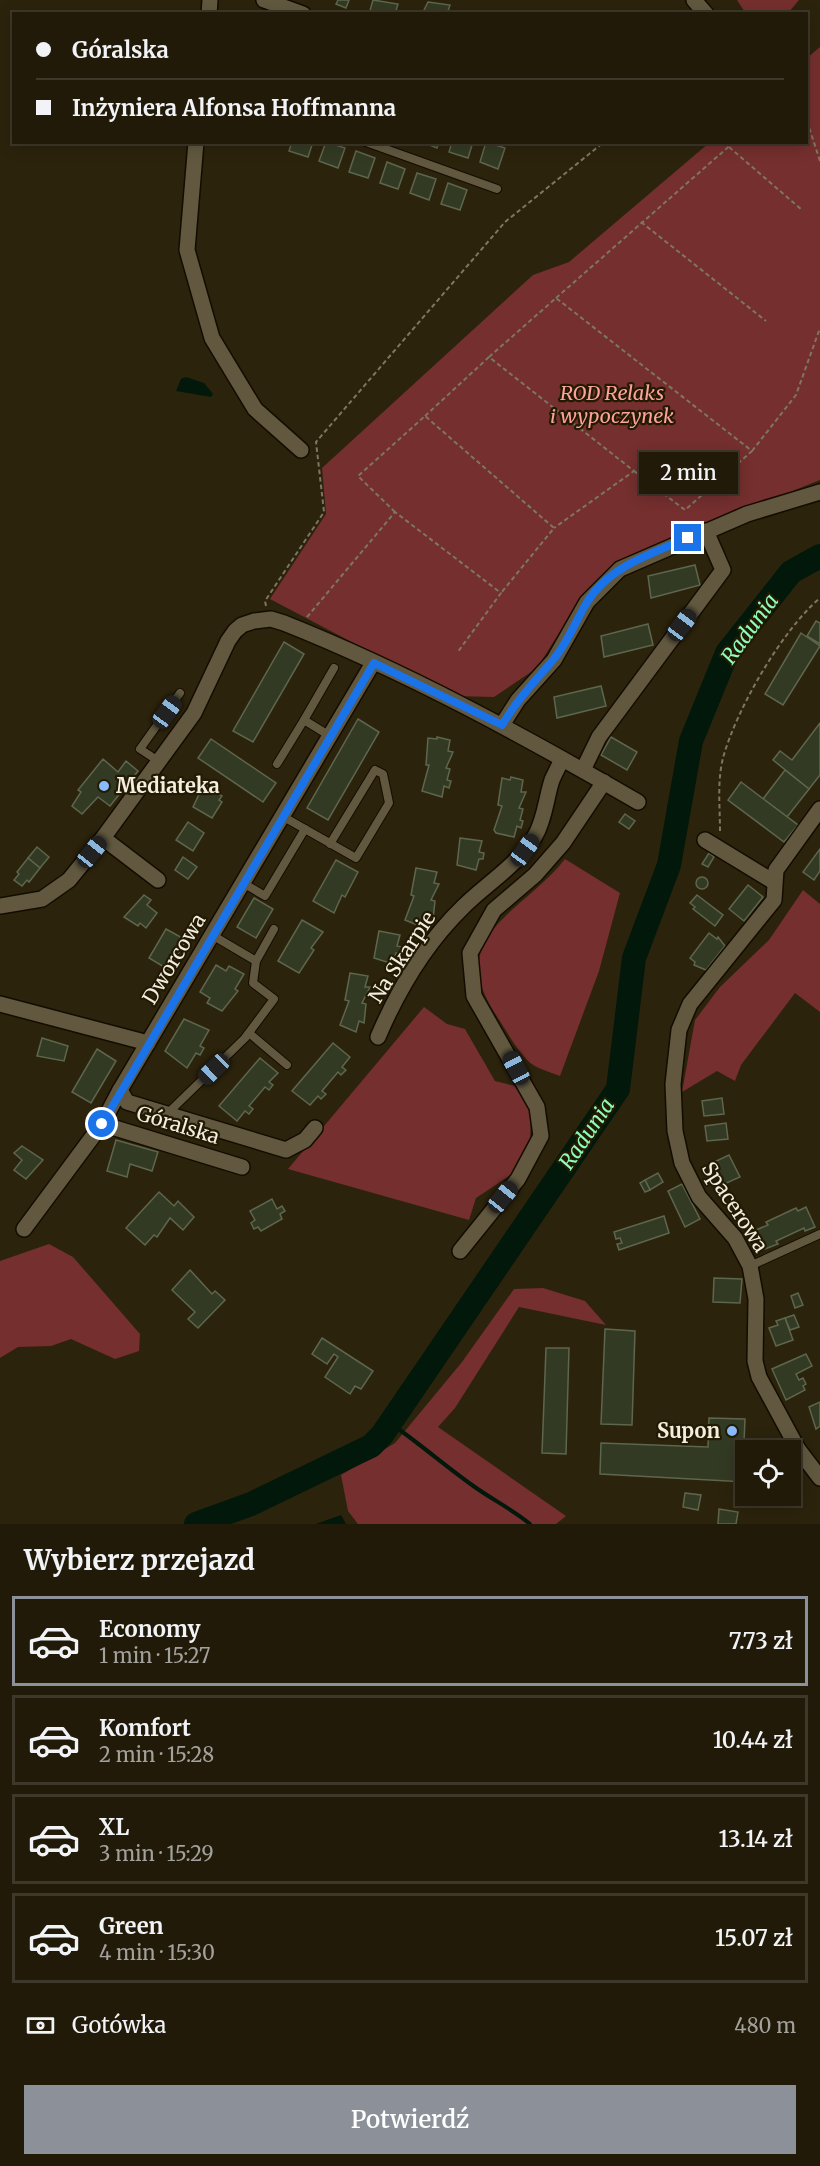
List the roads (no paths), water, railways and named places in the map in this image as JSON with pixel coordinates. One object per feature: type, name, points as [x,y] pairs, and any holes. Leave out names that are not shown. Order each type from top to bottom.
[{"type":"street","points":[[264,0],[297,12]]},
{"type":"street","points":[[694,0],[704,12]]},
{"type":"street","points":[[196,144],[187,250],[212,339],[255,409],[301,450]]},
{"type":"street","points":[[502,725],[525,691],[554,660],[587,602],[602,585],[635,561],[747,514],[820,492]]},
{"type":"street","points":[[583,770],[599,736],[723,570],[706,531]]},
{"type":"street","points":[[0,906],[42,899],[69,880],[160,762],[199,706],[228,641],[242,624],[271,619],[298,628],[502,725],[638,802]]},
{"type":"street","name":"Dworcowa","points":[[120,1090],[374,663]]},
{"type":"street","name":"Na Skarpie","points":[[378,1037],[394,1001],[432,942],[461,909],[523,853],[535,836],[545,812],[552,780],[562,759]]},
{"type":"street","points":[[460,1251],[518,1179],[541,1136],[537,1107],[474,996],[470,953],[494,910],[545,864],[563,843],[604,782]]},
{"type":"street","name":"Spacerowa","points":[[820,809],[776,870],[774,900],[690,1004],[679,1030],[673,1084],[675,1131],[682,1163],[699,1197],[735,1238],[750,1266],[756,1299],[755,1361],[759,1377],[798,1449],[820,1478]]},
{"type":"street","points":[[103,838],[158,880]]},
{"type":"street","points":[[705,840],[774,882]]},
{"type":"street","points":[[0,1004],[148,1043]]},
{"type":"street","points":[[120,1090],[127,1102],[286,1150],[305,1140],[315,1128]]},
{"type":"street","name":"Góralska","points":[[24,1229],[102,1124],[120,1090]]},
{"type":"street","name":"Góralska","points":[[102,1124],[242,1167]]},
{"type":"lane","points":[[372,144],[497,189]]},
{"type":"lane","points":[[278,765],[334,668]]},
{"type":"lane","points":[[160,762],[140,748],[180,693]]},
{"type":"lane","points":[[304,720],[330,736]]},
{"type":"lane","points":[[282,816],[330,844],[356,858],[389,803],[383,774],[375,770],[330,844]]},
{"type":"lane","points":[[243,883],[265,896],[305,829]]},
{"type":"lane","points":[[167,1114],[249,1033],[274,999],[253,983],[256,961],[274,930]]},
{"type":"lane","points":[[212,935],[256,961]]},
{"type":"lane","points":[[249,1033],[287,1065]]},
{"type":"lane","points":[[750,1266],[820,1234]]},
{"type":"waterway","name":"Radunia","points":[[196,1524],[251,1504],[371,1446],[382,1435],[618,1089],[634,958],[669,865],[691,741],[727,653],[791,572],[820,556]]},
{"type":"waterway","points":[[390,1423],[472,1485],[530,1524]]},
{"type":"place","name":"Mediateka","points":[[104,786]]},
{"type":"place","name":"Supon","points":[[732,1431]]},
{"type":"park label","name":"ROD Relaks i wypoczynek","points":[[612,404]]}]
